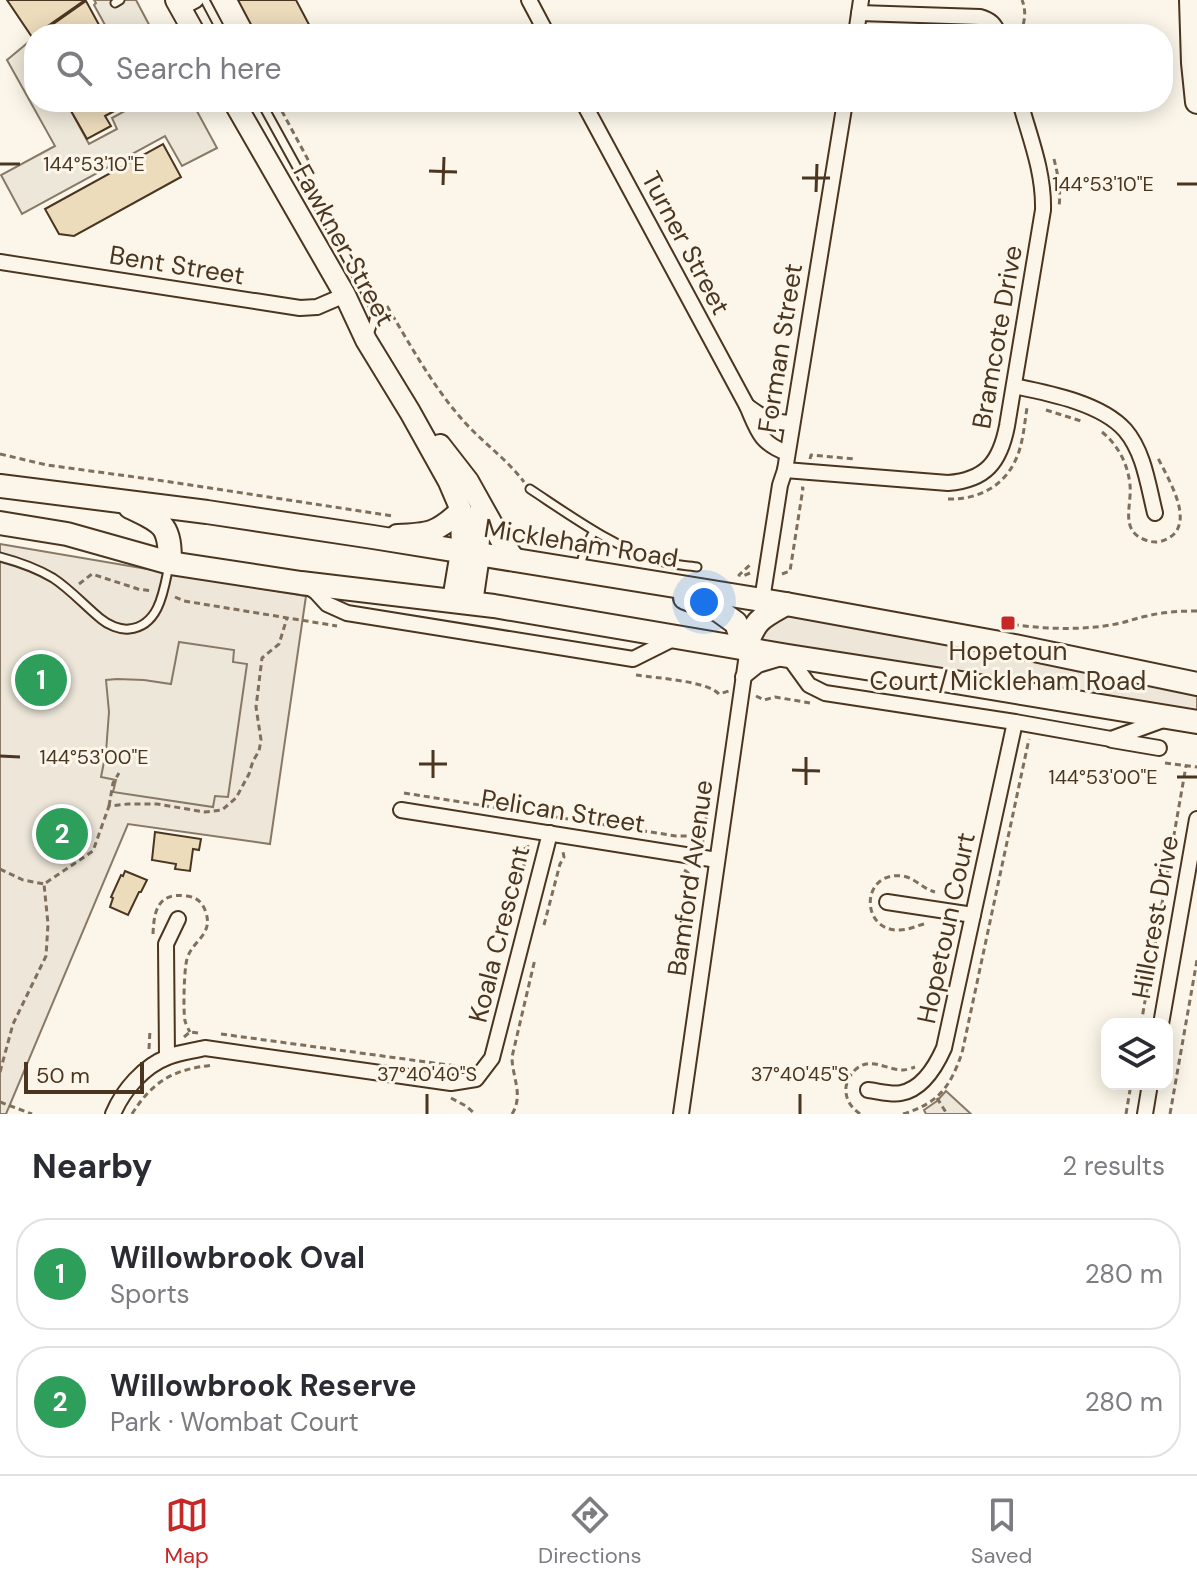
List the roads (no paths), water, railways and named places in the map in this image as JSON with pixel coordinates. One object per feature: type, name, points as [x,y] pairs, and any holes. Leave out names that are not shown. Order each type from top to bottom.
[{"type":"main road","points":[[1191,0],[1197,102]]},
{"type":"main road","name":"Mickleham Road","points":[[0,486],[207,512],[762,600],[1000,643],[1197,684]]},
{"type":"main road","points":[[114,500],[162,525],[170,538],[170,563]]},
{"type":"main road","points":[[170,563],[183,529],[207,512]]},
{"type":"main road","points":[[0,523],[67,534],[170,563],[301,583],[463,602],[1188,723]]},
{"type":"main road","points":[[463,602],[470,554]]},
{"type":"main road","points":[[635,580],[718,610],[736,623],[745,649]]},
{"type":"main road","points":[[745,649],[753,627],[786,604]]},
{"type":"street","points":[[529,0],[542,24]]},
{"type":"street","points":[[184,3],[191,24]]},
{"type":"street","points":[[860,7],[980,17],[994,24]]},
{"type":"street","name":"Fawkner Street","points":[[240,112],[449,482],[461,510],[470,554]]},
{"type":"street","name":"Turner Street","points":[[588,112],[759,433],[771,447],[787,453]]},
{"type":"street","name":"Forman Street","points":[[762,600],[843,112]]},
{"type":"street","name":"Bramcote Drive","points":[[785,470],[963,482],[979,476],[999,454],[1004,442],[1043,210],[1037,160],[1023,112]]},
{"type":"street","name":"Bent Street","points":[[0,262],[300,308],[317,307],[345,295]]},
{"type":"street","points":[[1014,386],[1092,408],[1111,418],[1124,430],[1141,459],[1155,513]]},
{"type":"street","points":[[747,406],[764,419],[792,423]]},
{"type":"street","name":"Fawkner Street","points":[[410,412],[468,481],[516,561]]},
{"type":"street","points":[[470,554],[481,503]]},
{"type":"street","points":[[373,537],[431,533],[461,510]]},
{"type":"street","points":[[301,583],[316,592],[327,604],[347,613],[633,659],[677,637]]},
{"type":"street","name":"Bamford Avenue","points":[[681,1114],[747,654],[745,649]]},
{"type":"street","points":[[743,677],[758,665],[788,656],[809,685],[825,693],[1159,748]]},
{"type":"street","name":"Hopetoun Court","points":[[868,1090],[900,1093],[917,1085],[935,1068],[944,1048],[1015,722]]},
{"type":"street","points":[[1111,739],[1188,723]]},
{"type":"street","name":"Pelican Street","points":[[401,810],[548,839],[717,860]]},
{"type":"street","name":"Hillcrest Drive","points":[[1162,1018],[1197,819]]},
{"type":"street","name":"Koala Crescent","points":[[113,1114],[119,1099],[166,1052],[205,1048],[451,1083],[476,1079],[492,1058],[548,839]]},
{"type":"street","points":[[887,902],[973,915]]},
{"type":"street","points":[[166,1052],[166,944],[178,919]]},
{"type":"street","points":[[1145,1114],[1149,1090]]},
{"type":"lane","points":[[205,0],[218,24]]},
{"type":"lane","points":[[267,112],[375,309],[373,327],[366,340]]},
{"type":"lane","points":[[530,489],[594,531],[629,549],[660,561],[697,567]]},
{"type":"lane","points":[[578,570],[594,531]]},
{"type":"lane","points":[[0,557],[24,563],[54,579],[104,622],[125,630],[137,628],[152,619],[170,563]]},
{"type":"place","name":"Hopetoun Court/Mickleham Road","points":[[1008,623]]},
{"type":"place","name":"Willowbrook Oval","points":[[41,680]]},
{"type":"place","name":"Willowbrook Reserve","points":[[62,834]]}]
